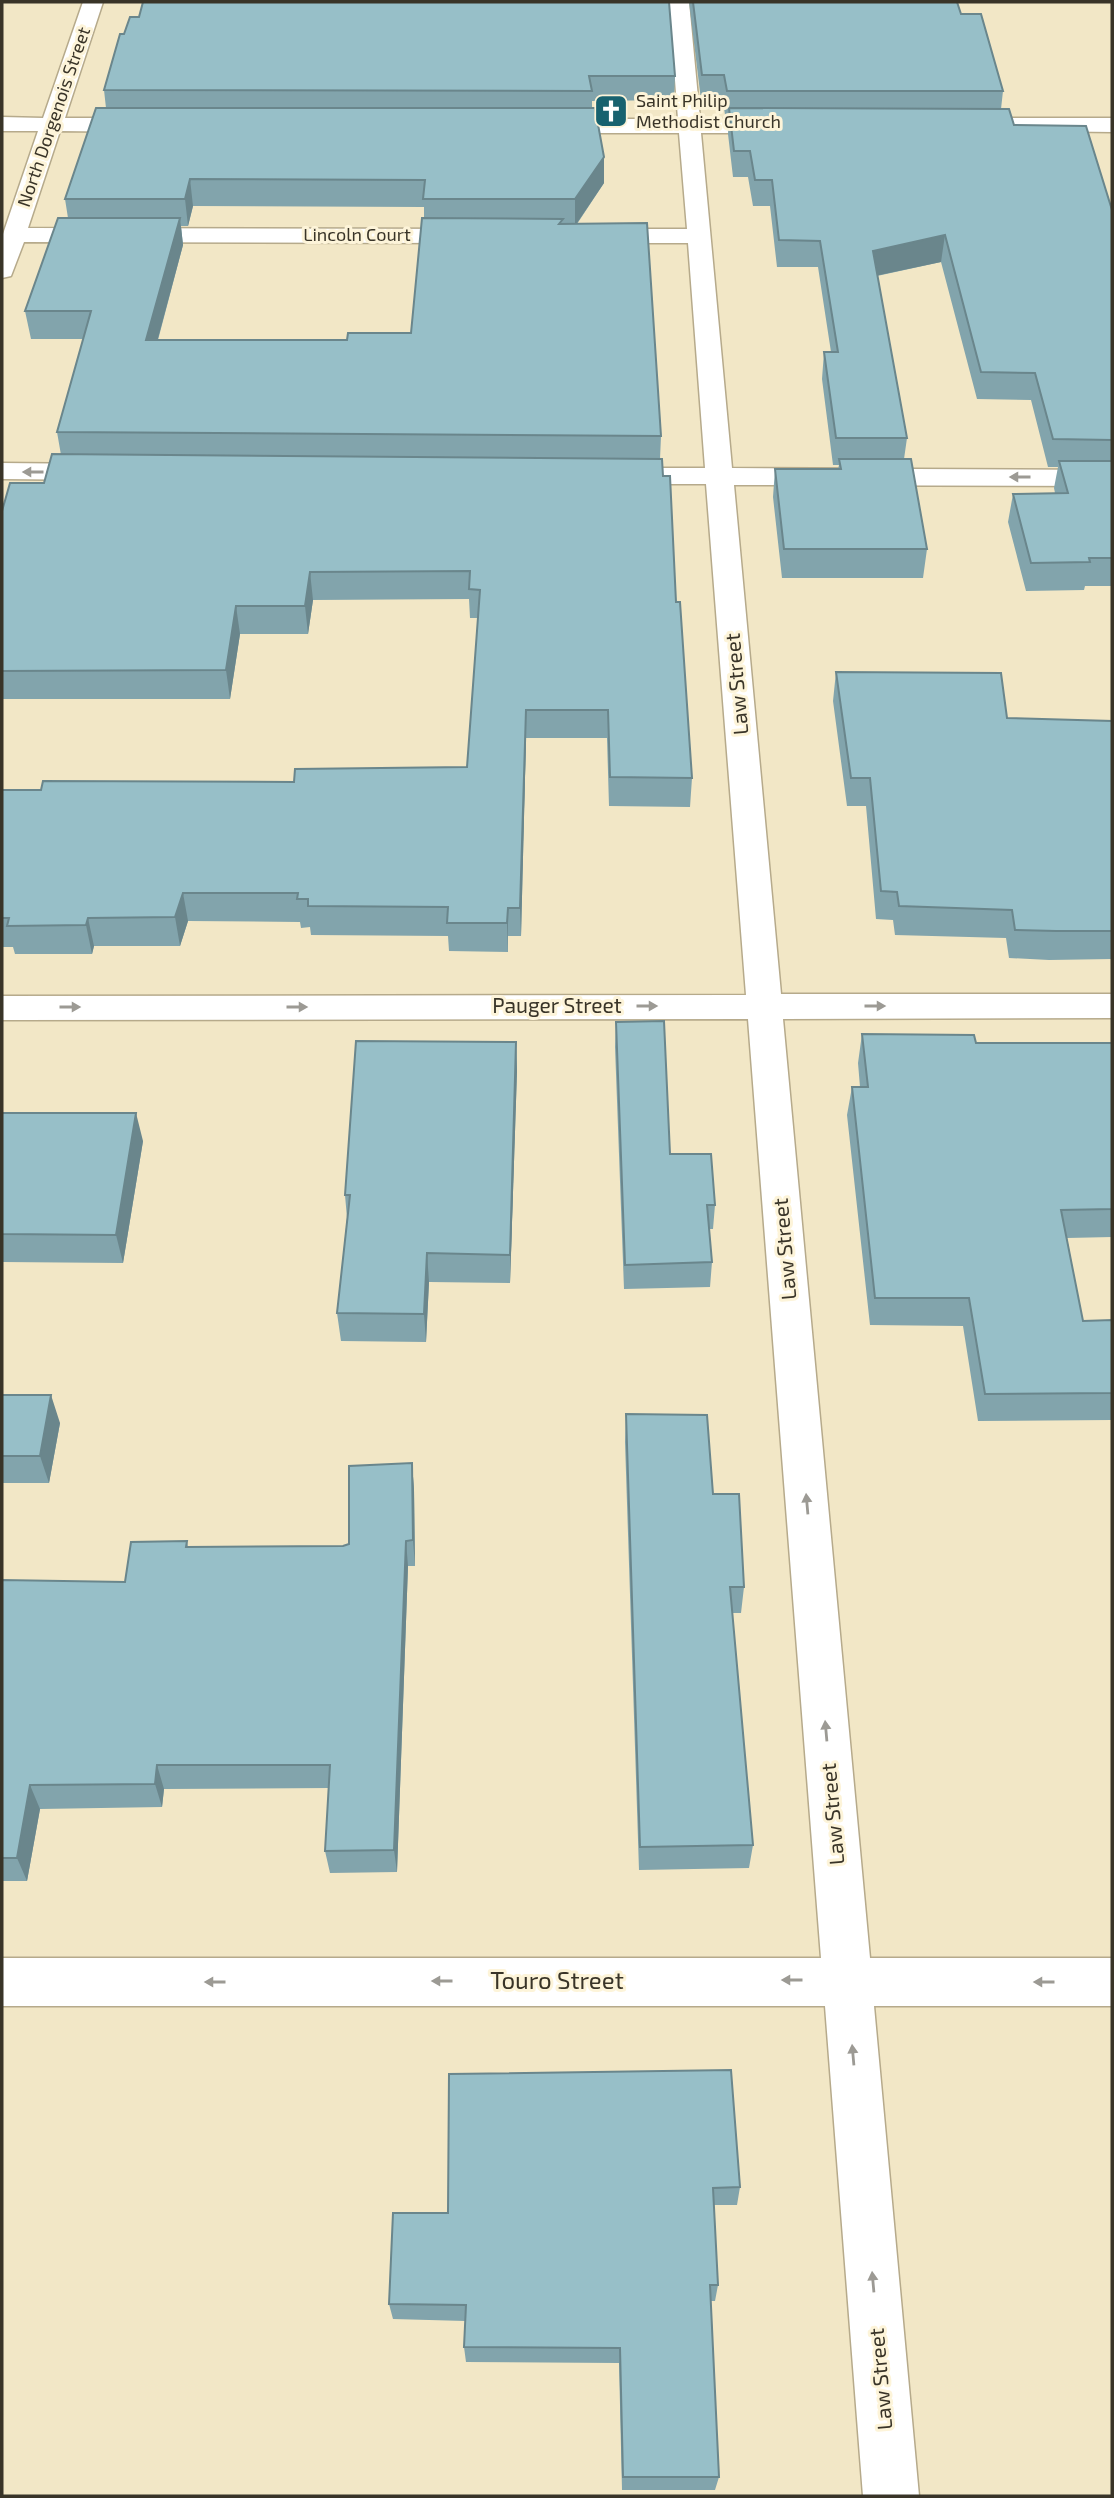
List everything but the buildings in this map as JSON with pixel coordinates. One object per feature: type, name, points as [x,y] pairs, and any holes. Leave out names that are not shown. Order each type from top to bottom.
[{"type":"street","name":"North Dorgenois Street","points":[[2,271],[93,2]]},
{"type":"street","name":"Law Street","points":[[680,2],[891,2496]]},
{"type":"street","points":[[2,124],[163,125]]},
{"type":"street","points":[[949,125],[1112,125]]},
{"type":"street","points":[[524,126],[799,126]]},
{"type":"street","name":"Lincoln Court","points":[[14,235],[490,236]]},
{"type":"street","points":[[574,236],[699,236]]},
{"type":"street","points":[[2,471],[126,472]]},
{"type":"street","points":[[595,476],[1112,478]]},
{"type":"street","name":"Pauger Street","points":[[2,1008],[1112,1006]]},
{"type":"street","name":"Touro Street","points":[[2,1982],[1112,1982]]},
{"type":"place","name":"Saint Philip Methodist Church","points":[[611,111]]}]
